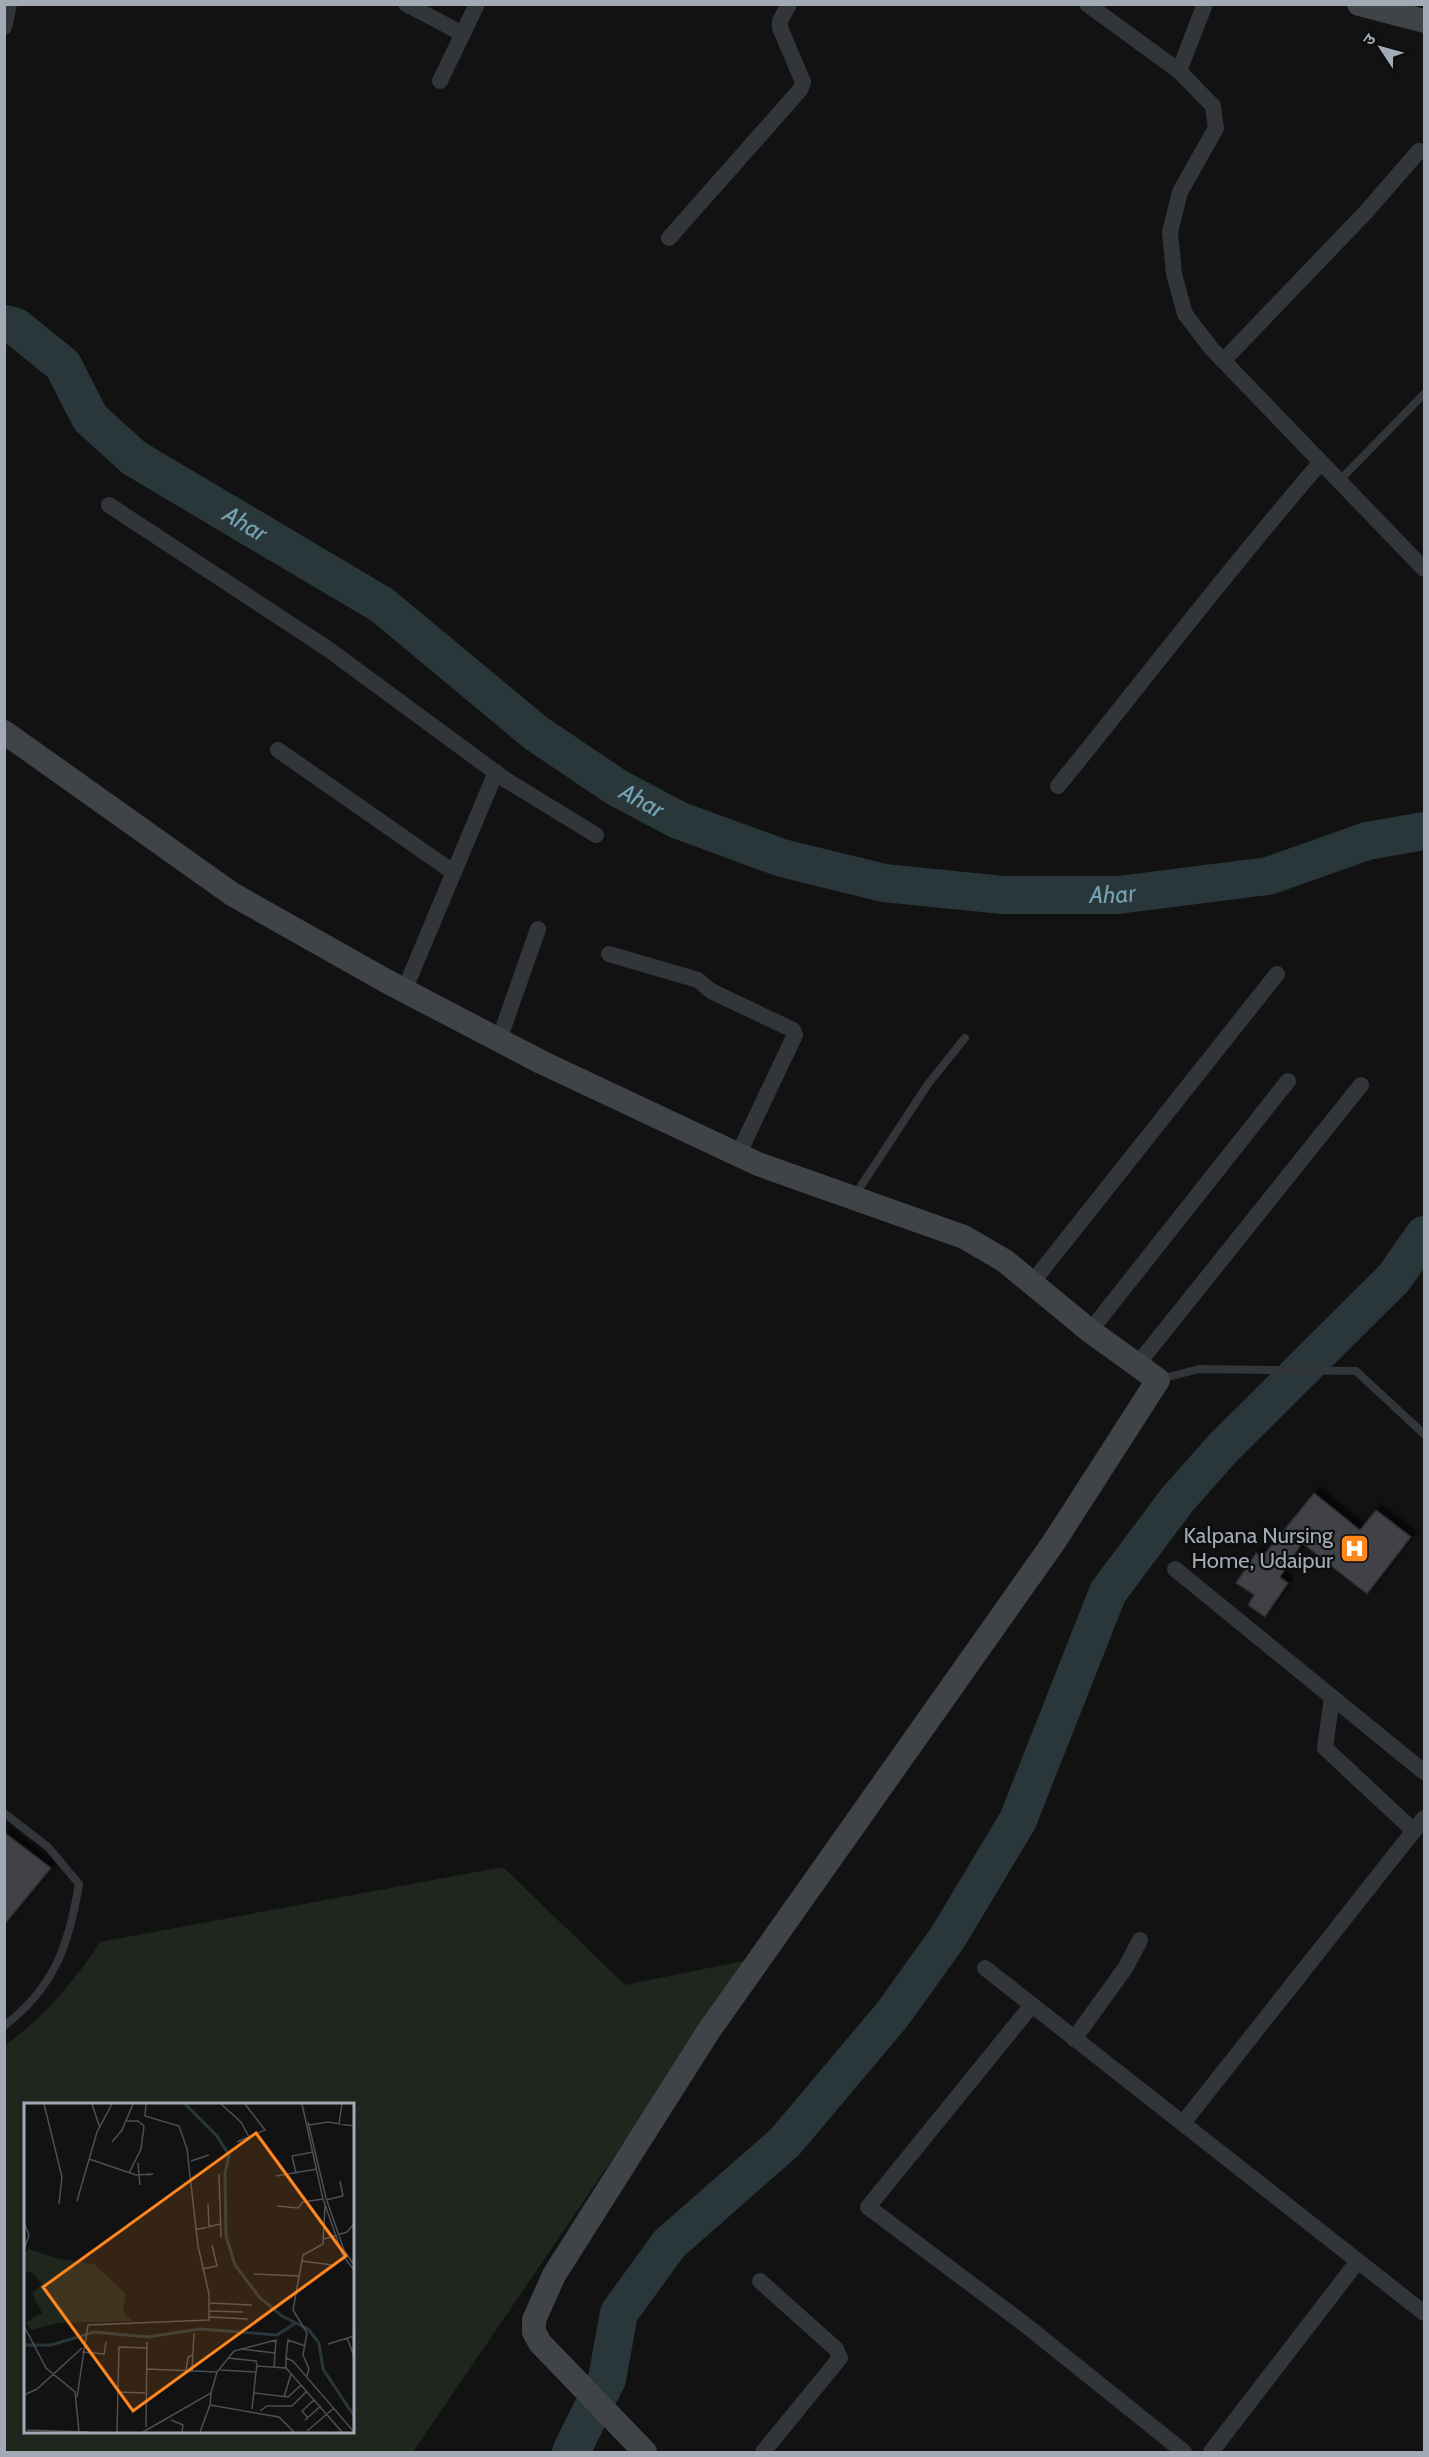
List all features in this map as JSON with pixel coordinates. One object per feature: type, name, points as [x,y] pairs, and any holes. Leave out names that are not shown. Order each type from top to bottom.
[{"type":"street","points":[[4,27],[9,4]]},
{"type":"street","points":[[406,4],[463,34]]},
{"type":"street","points":[[440,81],[477,4]]},
{"type":"street","points":[[669,238],[800,90],[803,82],[780,28],[780,21],[789,4]]},
{"type":"street","points":[[1087,4],[1179,71],[1213,106],[1216,128],[1179,192],[1170,232],[1174,274],[1185,314],[1223,361],[1425,570]]},
{"type":"street","points":[[1179,71],[1205,4]]},
{"type":"street","points":[[1359,4],[1425,21]]},
{"type":"street","points":[[1223,361],[1365,213],[1419,151]]},
{"type":"street","points":[[1058,786],[1184,630],[1238,558],[1321,462]]},
{"type":"street","points":[[109,505],[328,649],[496,772],[596,835]]},
{"type":"street","points":[[4,732],[232,894],[405,991],[499,1040],[738,1155],[964,1237],[1005,1261],[1090,1330],[1158,1380],[1054,1542],[708,2032],[554,2275],[534,2320],[534,2332],[540,2343],[613,2422],[645,2452]]},
{"type":"street","points":[[278,750],[453,872]]},
{"type":"street","points":[[405,991],[496,772]]},
{"type":"street","points":[[499,1040],[538,929]]},
{"type":"street","points":[[609,954],[698,980],[711,991],[793,1030],[795,1035],[738,1155]]},
{"type":"street","points":[[1031,1284],[1277,974]]},
{"type":"street","points":[[1090,1330],[1288,1081]]},
{"type":"street","points":[[1137,1365],[1361,1085]]},
{"type":"street","points":[[1175,1569],[1425,1772]]},
{"type":"street","points":[[1183,2123],[1419,1825],[1325,1748],[1332,1697]]},
{"type":"street","points":[[1074,2039],[1126,1967],[1140,1940]]},
{"type":"street","points":[[985,1968],[1425,2313]]},
{"type":"street","points":[[1032,2005],[868,2206],[1023,2323],[1184,2452]]},
{"type":"street","points":[[1211,2452],[1358,2261]]},
{"type":"street","points":[[760,2281],[836,2349],[840,2358],[763,2452]]},
{"type":"lane","points":[[1339,481],[1425,394]]},
{"type":"lane","points":[[853,1197],[928,1084],[964,1038]]},
{"type":"lane","points":[[1158,1380],[1199,1369],[1356,1371],[1425,1434]]},
{"type":"lane","points":[[4,1813],[48,1847],[78,1884],[73,1917],[62,1954],[43,1990],[4,2026]]},
{"type":"shaded area","points":[[503,1867],[625,1985],[748,1960],[413,2452],[5,2452],[4,2046],[45,2012],[79,1972],[100,1942]]},
{"type":"building","points":[[1314,1493],[1360,1530],[1376,1510],[1411,1537],[1367,1594],[1302,1543],[1280,1577],[1288,1583],[1265,1617],[1248,1605],[1254,1595],[1236,1583],[1256,1553],[1262,1557]]},
{"type":"building","points":[[4,1832],[51,1868],[4,1925]]},
{"type":"waterway","name":"Ahar","points":[[4,324],[16,327],[63,365],[90,418],[134,458],[382,605],[536,733],[616,787],[678,820],[782,858],[884,883],[1003,895],[1118,895],[1268,876],[1367,841],[1424,831]]},
{"type":"waterway","points":[[571,2452],[607,2379],[619,2313],[669,2244],[785,2142],[892,2015],[948,1937],[1018,1820],[1108,1592],[1177,1500],[1222,1449],[1394,1278],[1424,1235]]},
{"type":"place","name":"Kalpana Nursing Home, Udaipur","points":[[1354,1548]]}]
